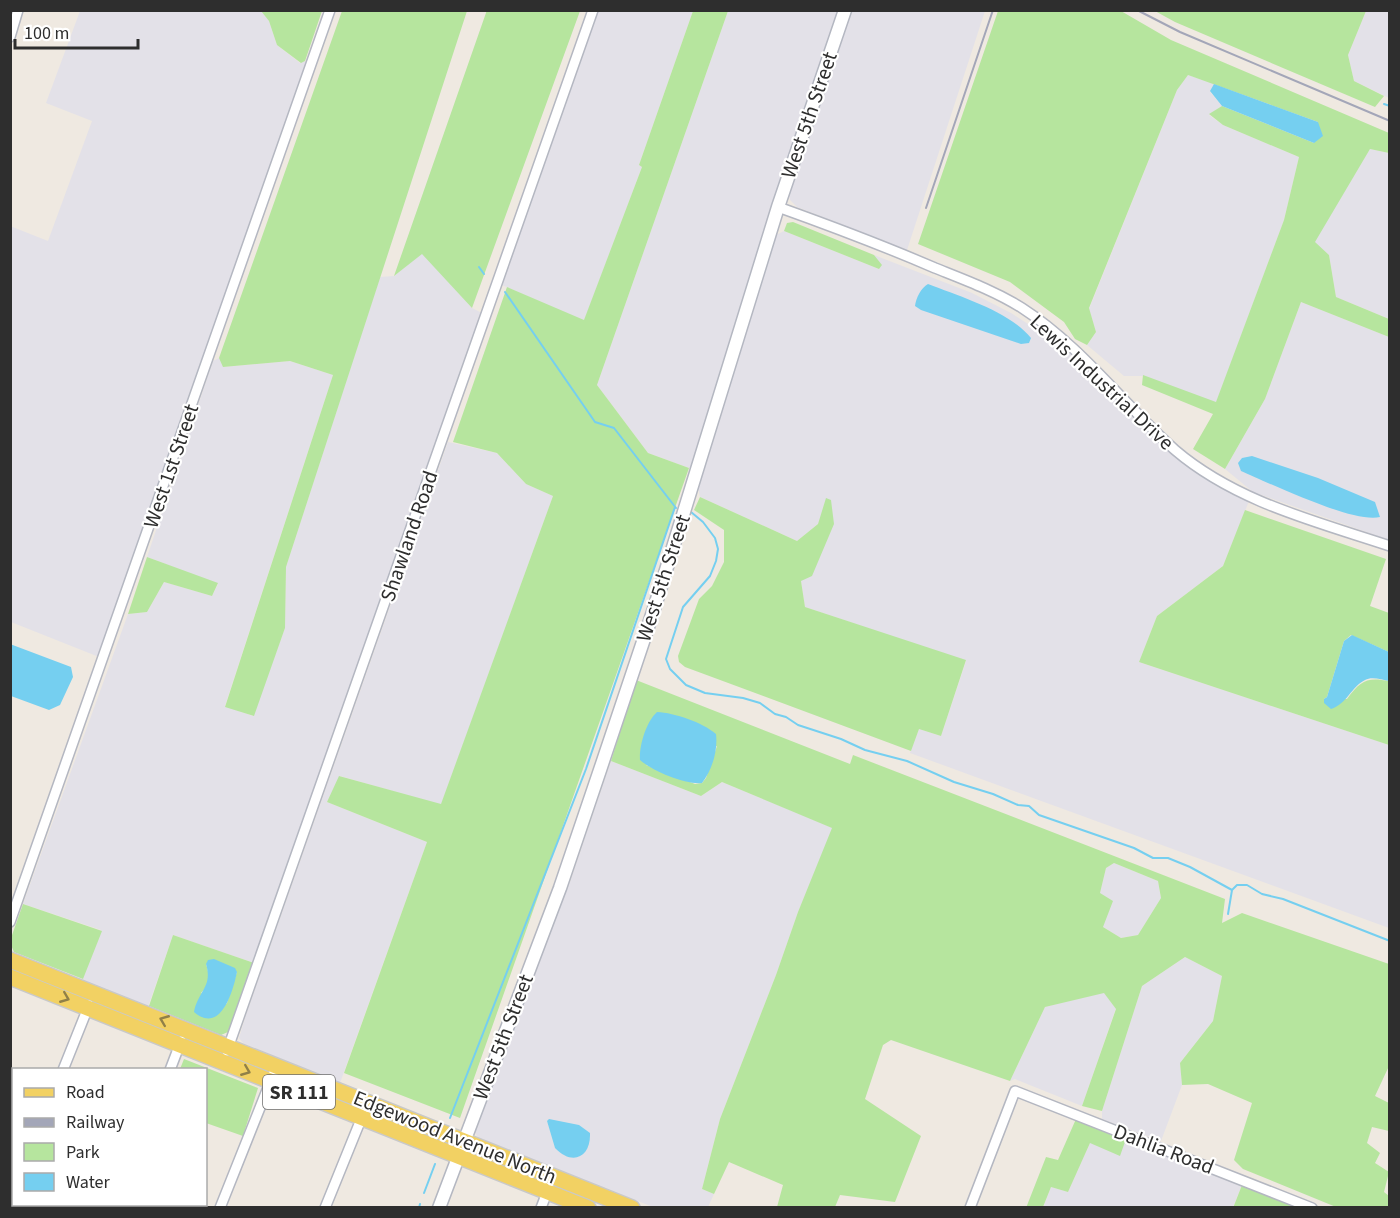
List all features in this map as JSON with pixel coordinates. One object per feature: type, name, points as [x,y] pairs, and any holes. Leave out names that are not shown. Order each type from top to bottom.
[{"type":"main road","name":"Edgewood Avenue North","points":[[10,960],[632,1208]]},
{"type":"main road","name":"Edgewood Avenue North","points":[[10,977],[588,1208]]},
{"type":"street","points":[[10,37],[17,20],[18,10]]},
{"type":"street","name":"West 1st Street","points":[[10,922],[330,10]]},
{"type":"street","name":"Shawland Road","points":[[224,1062],[593,10]]},
{"type":"street","name":"West 5th Street","points":[[439,1208],[560,888],[600,770],[657,598],[778,207],[845,10]]},
{"type":"street","name":"Lewis Industrial Drive","points":[[778,207],[884,246],[1009,301],[1061,338],[1176,451],[1215,479],[1253,499],[1389,546]]},
{"type":"street","points":[[64,1068],[94,993]]},
{"type":"street","points":[[171,1068],[186,1029]]},
{"type":"street","points":[[220,1208],[277,1065]]},
{"type":"street","name":"Dahlia Road","points":[[970,1208],[1016,1091],[1312,1208]]},
{"type":"street","points":[[325,1208],[368,1102]]},
{"type":"street","points":[[541,1208],[554,1176]]},
{"type":"shaded area","points":[[80,11],[261,11],[269,21],[277,45],[300,63],[305,61],[307,63],[99,657],[11,622],[10,226],[48,241],[92,121],[46,103]]},
{"type":"shaded area","points":[[598,11],[693,11],[639,165],[642,167],[584,321],[502,285]]},
{"type":"shaded area","points":[[728,11],[843,11],[693,468],[689,468],[648,453],[597,385]]},
{"type":"shaded area","points":[[851,11],[985,11],[907,250],[797,207],[790,200],[789,195]]},
{"type":"shaded area","points":[[1366,11],[1389,11],[1389,98],[1354,81],[1348,55]]},
{"type":"shaded area","points":[[1188,75],[1214,84],[1210,92],[1222,106],[1209,115],[1223,125],[1299,157],[1284,220],[1216,403],[1143,376],[1124,376],[1087,345],[1096,332],[1089,309],[1177,90]]},
{"type":"shaded area","points":[[1370,149],[1389,153],[1389,319],[1336,297],[1329,255],[1314,242]]},
{"type":"shaded area","points":[[784,231],[879,269],[881,265],[874,255],[972,293],[1011,313],[1067,349],[1181,460],[1227,491],[1249,501],[1223,566],[1157,616],[1139,662],[1389,745],[1389,928],[910,753],[919,729],[941,736],[966,661],[805,607],[801,581],[826,498],[818,524],[797,541],[700,497],[698,487],[776,235]]},
{"type":"shaded area","points":[[422,253],[472,308],[482,313],[254,963],[173,935],[148,1007],[82,981],[101,930],[23,904],[128,614],[147,612],[164,582],[212,596],[218,584],[147,557],[213,361],[219,358],[224,367],[290,361],[333,375],[225,706],[253,716],[285,628],[286,567],[380,277],[394,276]]},
{"type":"shaded area","points":[[1301,302],[1389,337],[1389,540],[1253,492],[1225,469],[1265,399]]},
{"type":"shaded area","points":[[448,442],[497,453],[526,484],[553,496],[441,805],[340,776],[327,802],[427,842],[340,1083],[243,1043],[239,1038]]},
{"type":"shaded area","points":[[611,761],[701,796],[722,782],[833,828],[798,912],[720,1119],[702,1189],[714,1194],[708,1207],[653,1207],[481,1139],[474,1130],[550,926],[570,882]],"holes":[[[547,1121],[590,1133],[588,1147],[555,1148]]]},
{"type":"shaded area","points":[[1114,863],[1158,881],[1161,898],[1138,935],[1121,938],[1103,927],[1100,893],[1106,868]]},
{"type":"shaded area","points":[[1185,957],[1222,976],[1213,1021],[1180,1063],[1182,1085],[1161,1141],[1102,1119],[1102,1111],[1142,986]]},
{"type":"shaded area","points":[[1104,992],[1116,1008],[1082,1106],[1015,1079],[1010,1081],[1045,1007]]},
{"type":"shaded area","points":[[1126,1139],[1242,1185],[1233,1207],[1043,1208],[1051,1187],[1068,1192],[1090,1143]]},
{"type":"green space","points":[[487,10],[580,11],[472,308],[422,254],[394,276]]},
{"type":"green space","points":[[261,11],[322,11],[305,61],[301,63],[277,45],[269,21]]},
{"type":"green space","points":[[342,11],[467,11],[286,567],[285,628],[254,716],[225,707],[333,375],[290,361],[223,367],[219,358]]},
{"type":"green space","points":[[693,11],[728,11],[597,385],[648,453],[689,468],[460,1118],[344,1073],[427,842],[327,802],[339,776],[441,804],[553,496],[526,484],[497,453],[453,442],[507,287],[584,320],[642,167],[639,165]]},
{"type":"green space","points":[[998,11],[1121,11],[1171,40],[1389,133],[1389,153],[1370,149],[1315,242],[1329,255],[1336,297],[1389,319],[1389,337],[1301,302],[1265,399],[1225,469],[1193,449],[1213,414],[1142,385],[1143,375],[1216,402],[1284,220],[1299,157],[1223,125],[1209,114],[1222,106],[1314,143],[1318,122],[1188,75],[1177,90],[1089,308],[1096,332],[1087,345],[1075,339],[1064,322],[1010,282],[918,244]]},
{"type":"green space","points":[[1155,11],[1366,11],[1348,55],[1354,81],[1384,96],[1375,107],[1175,22]]},
{"type":"green space","points":[[793,222],[874,255],[882,265],[879,269],[784,231],[787,223]]},
{"type":"green space","points":[[700,497],[797,541],[818,524],[826,498],[831,500],[834,524],[812,576],[801,581],[805,607],[966,660],[941,736],[919,729],[911,751],[685,667],[679,662],[678,656],[699,599],[712,586],[724,562],[724,530],[694,510]]},
{"type":"green space","points":[[1245,510],[1386,559],[1370,606],[1389,613],[1389,652],[1351,635],[1344,641],[1327,697],[1324,699],[1347,699],[1365,681],[1375,679],[1389,681],[1389,745],[1139,662],[1157,616],[1223,566]]},
{"type":"green space","points":[[147,557],[218,583],[212,596],[164,582],[147,612],[128,614]]},
{"type":"green space","points":[[636,680],[850,764],[853,755],[1225,899],[1222,923],[1242,913],[1389,964],[1389,1066],[1375,1096],[1389,1103],[1389,1131],[1372,1127],[1367,1143],[1380,1153],[1375,1163],[1389,1172],[1384,1192],[1389,1196],[1389,1207],[1336,1207],[1243,1169],[1234,1160],[1252,1103],[1208,1084],[1182,1085],[1180,1063],[1213,1021],[1222,976],[1185,957],[1142,986],[1102,1111],[1082,1106],[1116,1009],[1104,993],[1045,1007],[1010,1081],[891,1040],[883,1045],[865,1099],[921,1136],[895,1202],[840,1195],[835,1207],[777,1207],[783,1185],[729,1162],[714,1194],[702,1189],[720,1119],[832,828],[722,782],[701,796],[611,761]],"holes":[[[717,746],[706,778],[702,783],[695,784],[646,765]],[[1114,863],[1158,881],[1161,898],[1138,935],[1121,938],[1103,927],[1113,901],[1100,893],[1106,868]]]},
{"type":"green space","points":[[23,904],[102,931],[83,979],[14,952],[11,938]]},
{"type":"green space","points":[[173,935],[254,963],[228,1032],[221,1035],[149,1006]],"holes":[[[206,964],[237,972],[227,1003],[223,1008],[201,993],[208,980]]]},
{"type":"green space","points":[[184,1059],[207,1068],[180,1068]]},
{"type":"green space","points":[[207,1068],[258,1088],[243,1136],[207,1123]]},
{"type":"green space","points":[[1076,1119],[1126,1139],[1120,1156],[1090,1143],[1068,1192],[1051,1187],[1043,1207],[1026,1208],[1046,1157],[1058,1160]]},
{"type":"green space","points":[[1242,1185],[1297,1207],[1233,1208]]},
{"type":"water","points":[[1214,84],[1318,122],[1323,136],[1314,143],[1222,106],[1210,91]]},
{"type":"water","points":[[928,284],[997,312],[1022,328],[1031,338],[1029,343],[1021,344],[921,310],[915,306],[921,291]]},
{"type":"water","points":[[1252,456],[1318,478],[1375,502],[1380,517],[1368,518],[1332,509],[1241,471],[1238,463],[1242,458]]},
{"type":"water","points":[[1352,635],[1389,652],[1389,681],[1374,678],[1365,680],[1341,703],[1331,709],[1324,703],[1324,699],[1327,697],[1344,641]]},
{"type":"water","points":[[10,644],[71,667],[73,677],[60,705],[49,710],[11,696]]},
{"type":"water","points":[[657,712],[688,719],[716,734],[714,760],[702,783],[687,782],[670,776],[652,769],[640,760],[644,734]]},
{"type":"water","points":[[214,959],[235,968],[237,972],[224,1008],[212,1018],[203,1018],[194,1012],[208,978],[206,964],[208,960]]},
{"type":"water","points":[[549,1119],[579,1125],[590,1133],[584,1153],[574,1158],[561,1154],[555,1148],[547,1121]]},
{"type":"waterway","points":[[1384,104],[1390,106]]},
{"type":"waterway","points":[[479,267],[484,274]]},
{"type":"waterway","points":[[505,292],[595,422],[614,428],[676,508]]},
{"type":"waterway","points":[[450,1118],[586,769],[675,507]]},
{"type":"waterway","points":[[691,512],[703,522],[715,538],[718,549],[710,576],[683,607],[666,659],[670,669],[686,685],[705,693],[743,698],[760,703],[775,714],[786,717],[798,725],[841,739],[865,750],[907,761],[954,782],[993,794],[1018,805],[1029,806],[1039,815],[1134,848],[1153,858],[1168,858],[1232,890],[1237,885],[1247,885],[1262,894],[1283,899],[1390,941]]},
{"type":"waterway","points":[[1228,914],[1232,890]]},
{"type":"waterway","points":[[424,1193],[435,1164]]},
{"type":"waterway","points":[[419,1208],[420,1204]]},
{"type":"railway","points":[[926,208],[993,10]]},
{"type":"railway","points":[[1137,10],[1180,32],[1390,121]]}]
